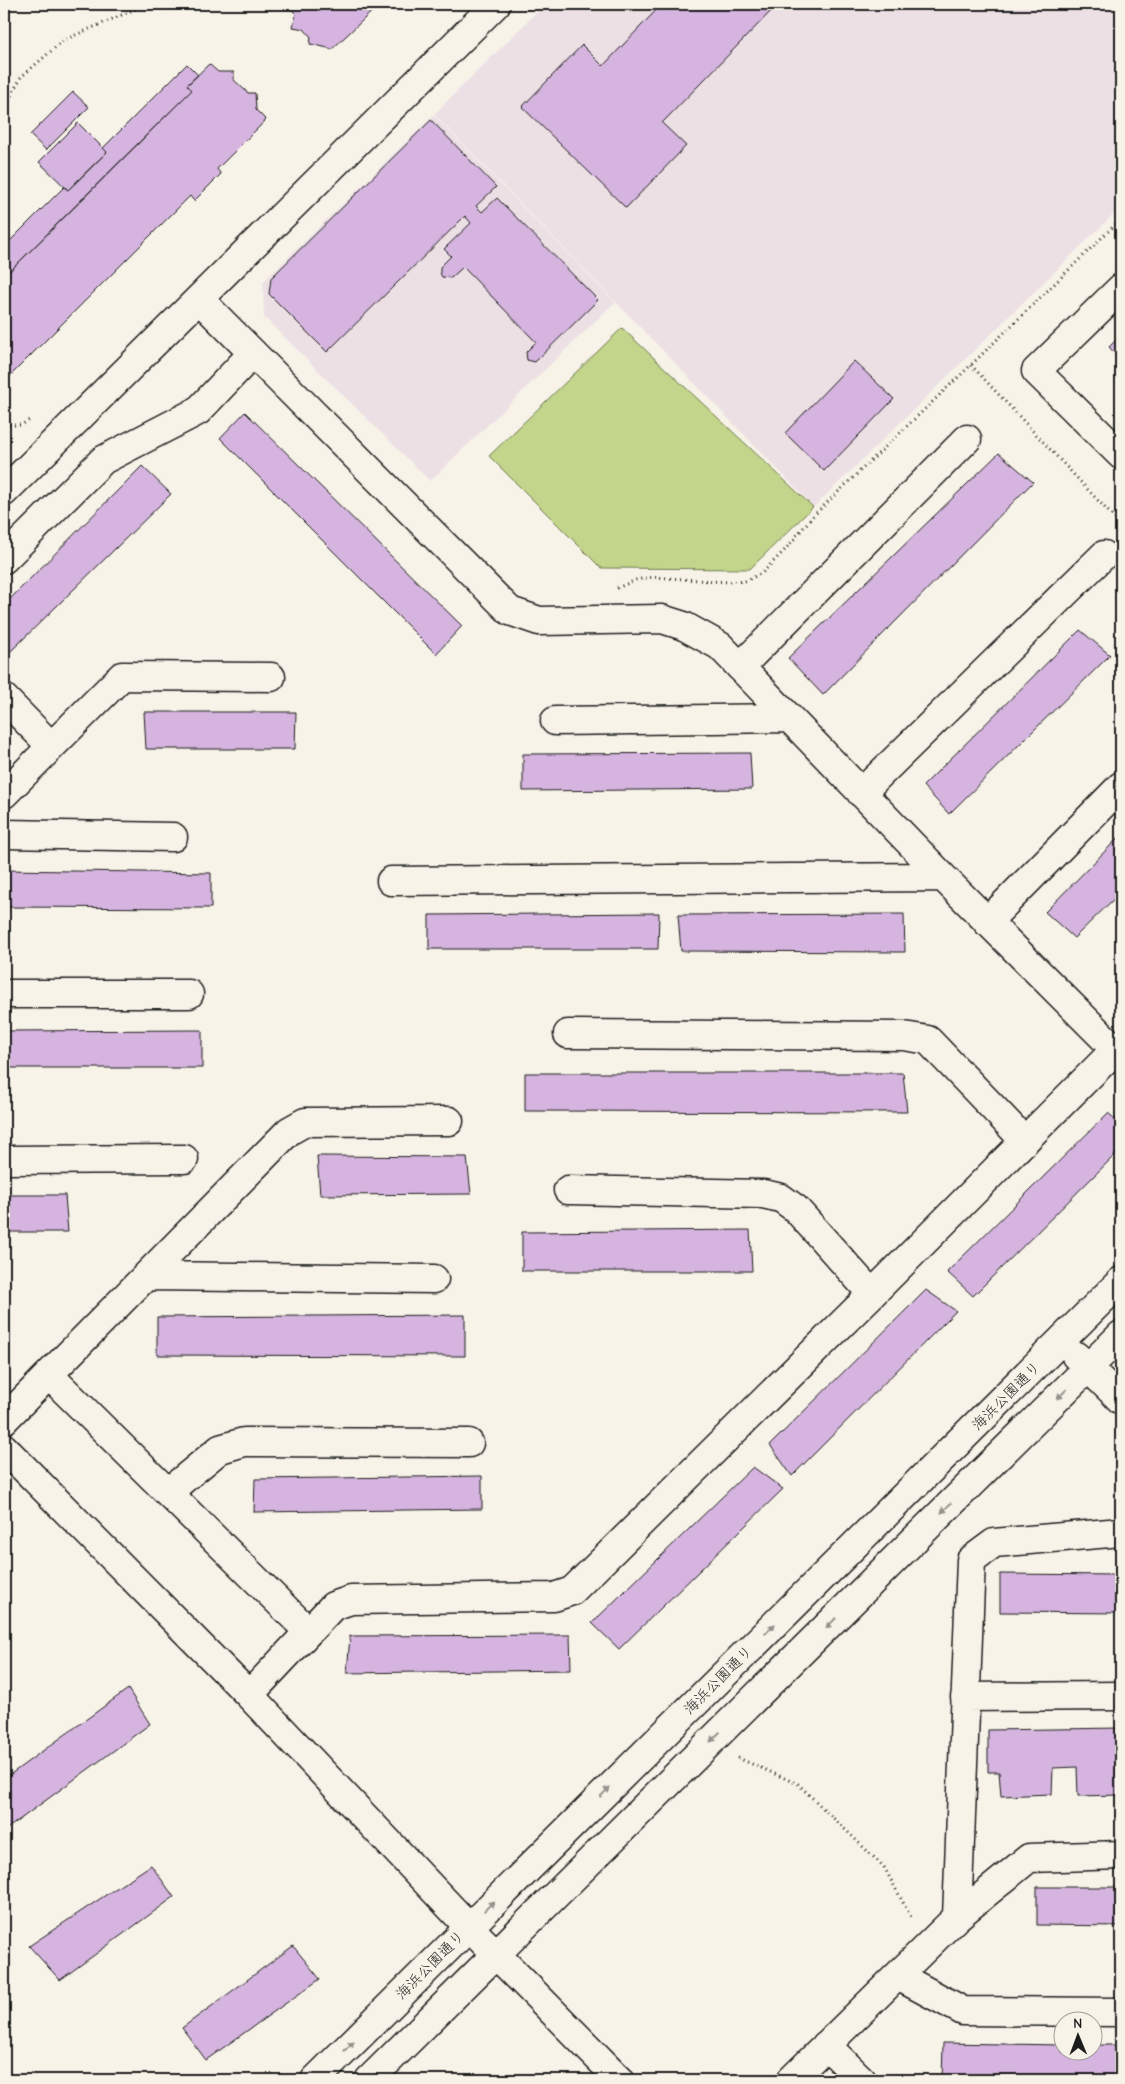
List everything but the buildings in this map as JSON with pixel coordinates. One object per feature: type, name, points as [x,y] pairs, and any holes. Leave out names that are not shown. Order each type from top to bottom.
[{"type":"street","points":[[4,492],[496,4]]},
{"type":"street","points":[[1121,288],[1036,372],[1121,456]]},
{"type":"street","points":[[199,299],[510,611],[539,621],[662,619],[684,626],[720,646],[942,877],[1119,1050],[1025,1140],[572,1591],[554,1598],[351,1600],[333,1606],[249,1695]]},
{"type":"street","points":[[4,558],[103,460],[198,412],[253,353]]},
{"type":"street","points":[[740,667],[967,439]]},
{"type":"street","points":[[861,793],[1104,555]]},
{"type":"street","points":[[4,794],[122,676],[271,677]]},
{"type":"street","points":[[4,698],[51,746]]},
{"type":"street","points":[[555,721],[789,718]]},
{"type":"street","points":[[987,922],[1121,786]]},
{"type":"street","points":[[4,834],[174,838]]},
{"type":"street","points":[[391,881],[942,877]]},
{"type":"street","points":[[4,994],[189,994]]},
{"type":"street","points":[[568,1034],[904,1036],[928,1040],[1025,1140]]},
{"type":"street","points":[[4,1420],[290,1131],[305,1122],[449,1121]]},
{"type":"street","points":[[4,1160],[184,1158]]},
{"type":"street","points":[[568,1190],[763,1194],[780,1198],[796,1208],[872,1294]]},
{"type":"street","points":[[147,1276],[434,1279]]},
{"type":"street","name":"海浜公園通り","points":[[315,2080],[1121,1281]]},
{"type":"street","points":[[369,2080],[1121,1335]]},
{"type":"street","points":[[1061,1341],[1121,1400]]},
{"type":"street","points":[[50,1375],[308,1631]]},
{"type":"street","points":[[168,1492],[220,1449],[244,1442],[469,1443]]},
{"type":"street","points":[[4,1448],[249,1695],[469,1927],[620,2080]]},
{"type":"street","points":[[957,1917],[971,1560],[994,1544],[1121,1532]]},
{"type":"street","points":[[965,1697],[1121,1696]]},
{"type":"street","points":[[791,2080],[957,1917],[1029,1858],[1121,1856]]},
{"type":"street","points":[[898,1976],[963,2011],[1121,2012]]},
{"type":"street","points":[[826,2045],[862,2080]]},
{"type":"path","points":[[4,108],[20,77],[64,40],[147,4]]},
{"type":"path","points":[[525,11],[532,4]]},
{"type":"path","points":[[611,591],[636,580],[653,577],[728,582],[744,581],[762,573],[784,551],[813,516],[972,365],[1121,218]]},
{"type":"path","points":[[972,365],[1121,525]]},
{"type":"path","points":[[708,1744],[798,1784],[884,1867],[927,1946]]},
{"type":"shaded area","points":[[545,4],[1121,4],[1121,207],[814,507],[434,114]]},
{"type":"shaded area","points":[[434,115],[615,302],[430,481],[264,317],[263,282]]},
{"type":"green space","points":[[622,328],[813,507],[750,569],[601,568],[489,456]]}]
